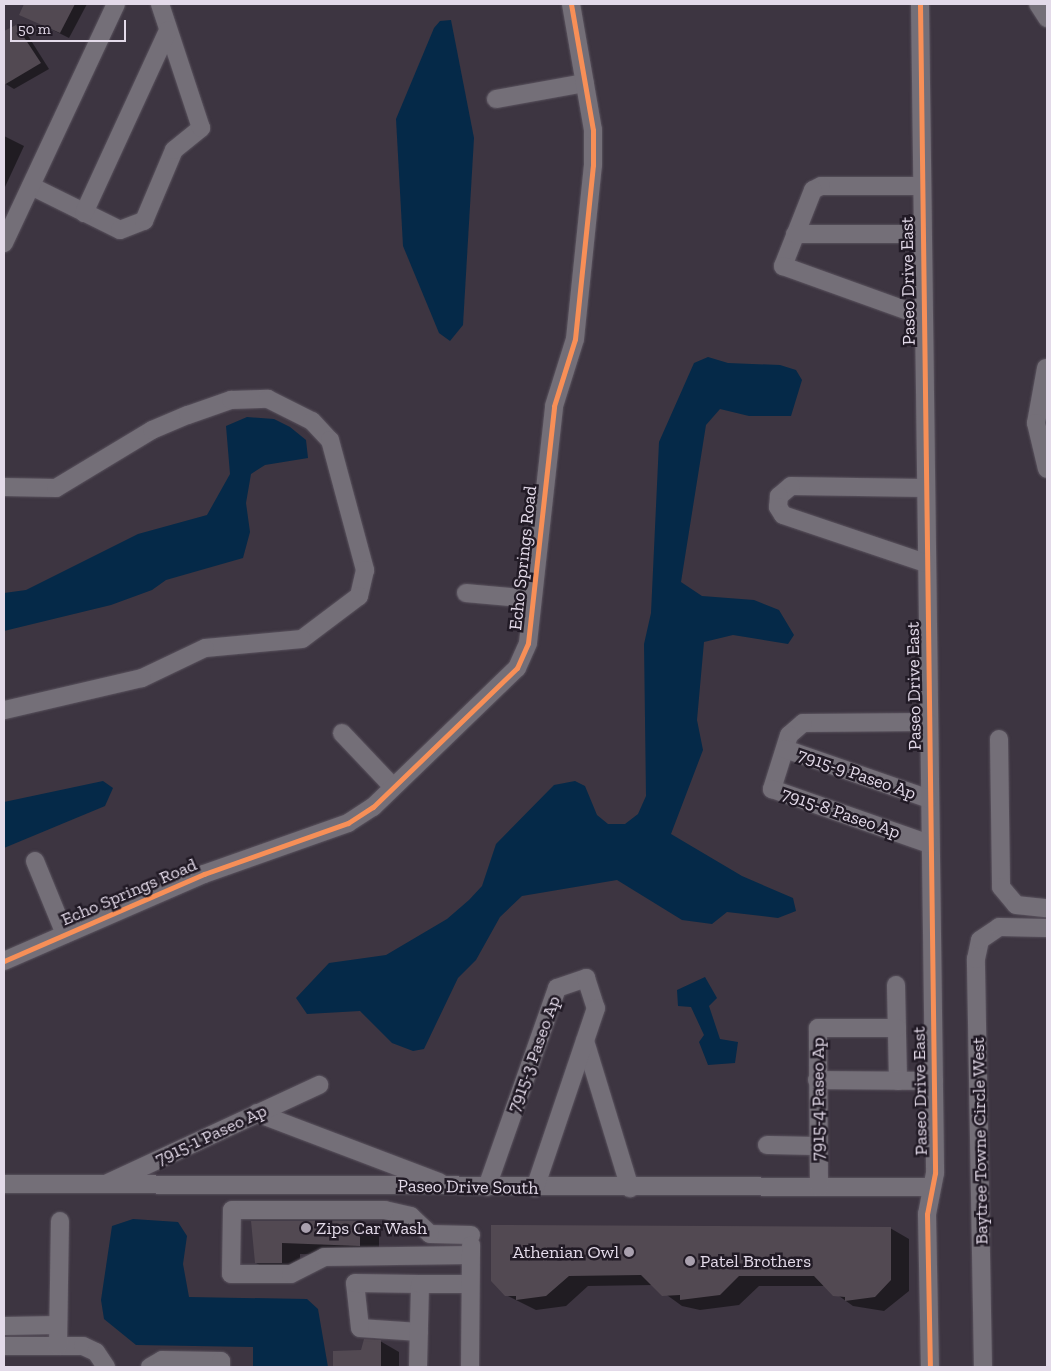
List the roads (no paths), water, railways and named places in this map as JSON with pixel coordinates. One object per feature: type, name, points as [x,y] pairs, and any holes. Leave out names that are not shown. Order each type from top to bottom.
[{"type":"street","points":[[4,243],[8,223],[31,186],[116,4]]},
{"type":"street","points":[[31,186],[120,230],[144,221],[174,150],[201,128],[160,4]]},
{"type":"street","name":"Echo Springs Road","points":[[4,961],[204,874],[348,823],[393,787],[517,668],[528,643],[550,425],[575,339],[593,165],[593,130],[571,4]]},
{"type":"street","name":"Paseo Drive East","points":[[920,4],[920,186],[928,799],[934,1082],[932,1188],[927,1214],[927,1363]]},
{"type":"street","points":[[1038,4],[1047,18]]},
{"type":"street","points":[[84,213],[168,30]]},
{"type":"street","points":[[496,99],[585,83]]},
{"type":"street","points":[[920,186],[821,186],[807,198],[783,266],[922,316]]},
{"type":"street","points":[[795,234],[921,234]]},
{"type":"street","points":[[1047,366],[1036,423],[1047,469]]},
{"type":"street","points":[[4,487],[56,488],[152,430],[231,400],[268,399],[312,421],[330,440],[365,570],[359,596],[302,639],[205,648],[142,678],[4,710]]},
{"type":"street","points":[[924,488],[791,486],[779,496],[778,506],[783,515],[926,563]]},
{"type":"street","points":[[466,593],[532,599]]},
{"type":"street","name":"7915-8 Paseo Ap","points":[[928,722],[802,723],[789,735],[772,789],[929,844]]},
{"type":"street","points":[[342,733],[393,787]]},
{"type":"street","points":[[998,739],[1001,887],[1016,905],[1047,908]]},
{"type":"street","name":"7915-9 Paseo Ap","points":[[785,749],[928,799]]},
{"type":"street","points":[[35,861],[65,934]]},
{"type":"street","name":"Baytree Towne Circle West","points":[[983,1367],[976,959],[980,940],[999,926],[1047,928]]},
{"type":"street","name":"7915-3 Paseo Ap","points":[[487,1188],[557,988],[586,978],[596,1008],[535,1188]]},
{"type":"street","points":[[896,985],[898,1081]]},
{"type":"street","name":"7915-4 Paseo Ap","points":[[818,1188],[818,1028],[897,1028]]},
{"type":"street","points":[[585,1041],[630,1188]]},
{"type":"street","points":[[817,1080],[934,1082]]},
{"type":"street","name":"7915-1 Paseo Ap","points":[[103,1185],[318,1085]]},
{"type":"street","points":[[257,1113],[450,1186]]},
{"type":"street","points":[[767,1145],[817,1146]]},
{"type":"street","name":"Paseo Drive South","points":[[4,1184],[450,1186],[487,1188],[932,1188]]},
{"type":"street","points":[[470,1367],[470,1284],[471,1255],[471,1231],[430,1234],[412,1216],[385,1210],[232,1210],[231,1274],[291,1274],[324,1257],[471,1255]]},
{"type":"street","points":[[58,1346],[60,1221]]},
{"type":"street","points":[[419,1332],[360,1328],[354,1283],[470,1284]]},
{"type":"street","points":[[418,1367],[420,1284]]},
{"type":"street","points":[[4,1326],[58,1325]]},
{"type":"street","points":[[4,1346],[58,1346],[96,1352],[106,1367]]},
{"type":"street","points":[[150,1367],[162,1360],[221,1361],[221,1367]]},
{"type":"water","points":[[451,20],[474,138],[463,325],[450,341],[439,333],[403,246],[396,119],[434,28],[440,21]]},
{"type":"water","points":[[708,357],[728,363],[780,365],[796,370],[802,380],[791,416],[749,416],[720,409],[706,425],[681,582],[702,596],[754,600],[779,610],[794,635],[788,644],[733,635],[704,642],[697,720],[703,750],[671,834],[742,876],[793,898],[796,911],[778,918],[727,912],[712,924],[682,920],[617,880],[522,896],[500,917],[476,960],[458,978],[424,1049],[413,1051],[392,1043],[360,1011],[307,1014],[296,998],[329,963],[386,955],[447,919],[469,900],[482,886],[496,844],[554,785],[575,781],[585,786],[597,815],[608,824],[625,824],[638,814],[646,796],[644,644],[651,613],[659,442],[694,363]]},
{"type":"water","points":[[247,417],[274,419],[290,427],[306,440],[308,458],[265,465],[251,474],[246,503],[250,532],[243,558],[166,580],[152,590],[111,605],[4,631],[4,593],[26,590],[138,534],[207,515],[230,474],[226,426]]},
{"type":"water","points":[[103,781],[113,788],[105,806],[4,848],[4,802]]},
{"type":"water","points":[[705,977],[717,998],[709,1006],[720,1039],[738,1042],[735,1063],[708,1065],[699,1042],[704,1035],[691,1007],[678,1006],[677,990]]},
{"type":"water","points":[[133,1219],[178,1222],[187,1236],[183,1264],[189,1297],[307,1299],[318,1309],[328,1367],[253,1367],[253,1347],[136,1345],[104,1319],[101,1300],[112,1226]]},
{"type":"place","name":"Zips Car Wash","points":[[306,1228]]},
{"type":"place","name":"Athenian Owl","points":[[629,1252]]},
{"type":"place","name":"Patel Brothers","points":[[690,1261]]}]
